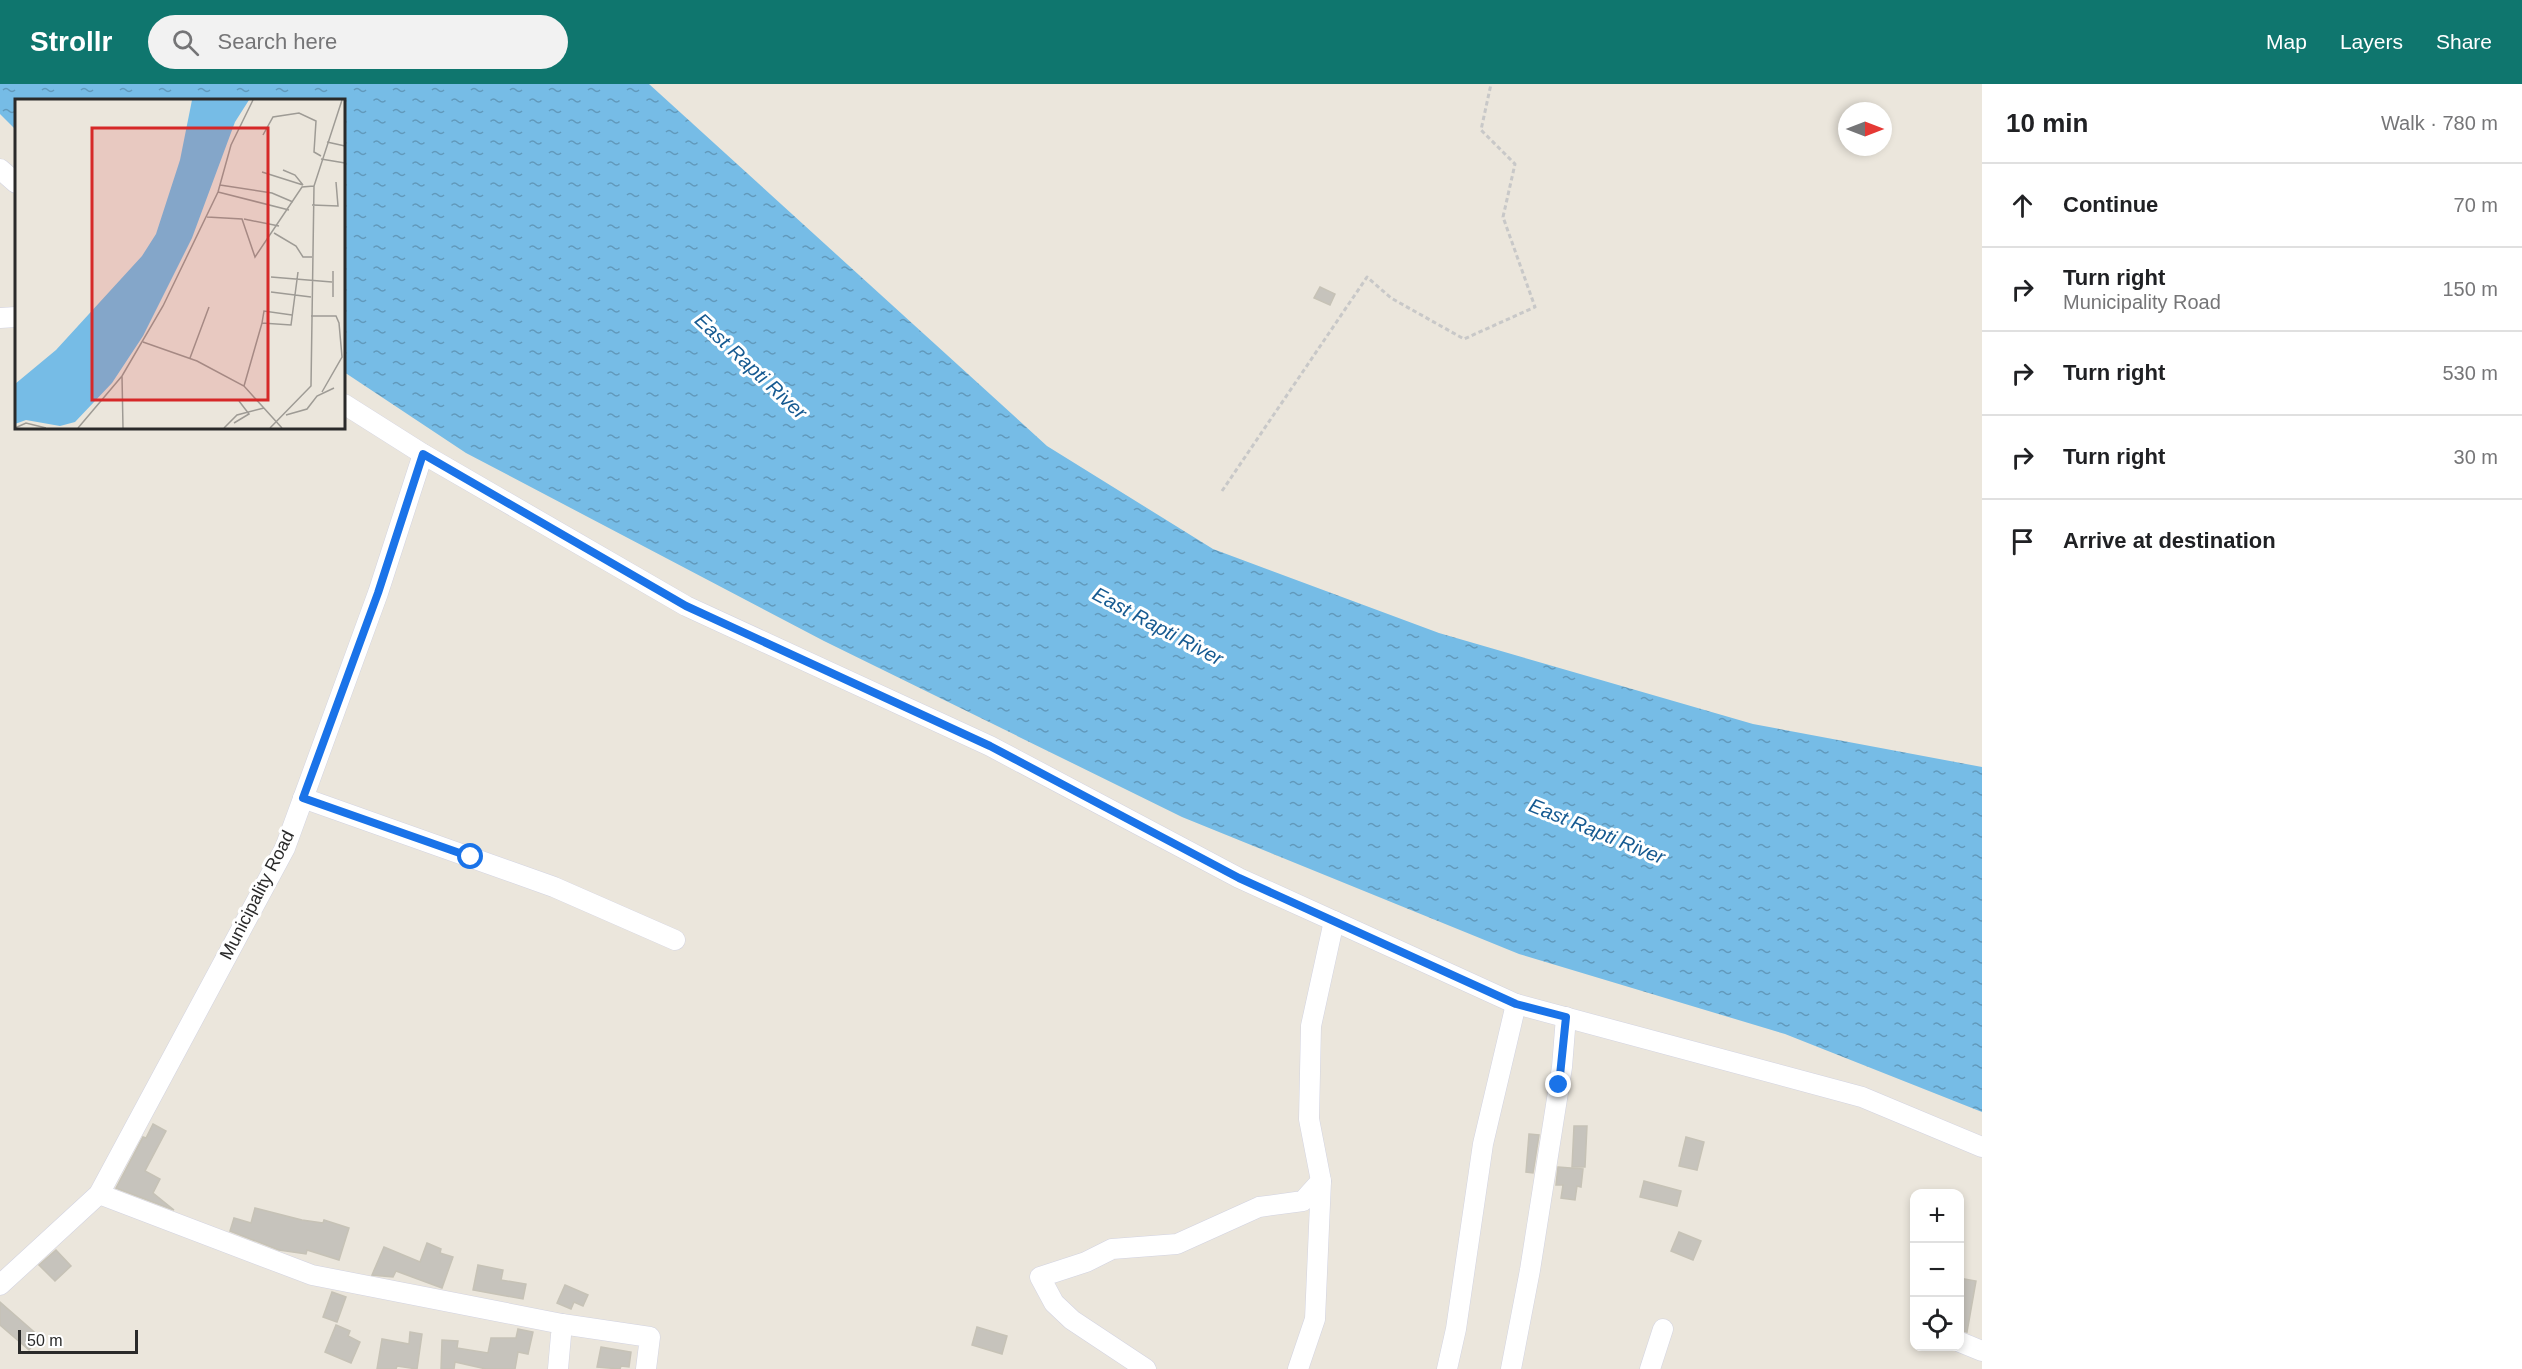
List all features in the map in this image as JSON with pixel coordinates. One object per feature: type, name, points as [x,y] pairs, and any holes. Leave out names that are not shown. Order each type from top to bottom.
[{"type":"street","points":[[0,169],[15,182]]},
{"type":"street","points":[[0,318],[15,317]]},
{"type":"street","points":[[345,405],[423,454],[686,606],[990,746],[1239,878],[1516,1004],[1862,1097],[1982,1147]]},
{"type":"street","name":"Municipality Road","points":[[0,1285],[99,1194],[285,848],[378,593],[423,454]]},
{"type":"street","points":[[303,798],[554,887],[675,940]]},
{"type":"street","points":[[1298,1369],[1315,1319],[1321,1181],[1309,1119],[1311,1026],[1334,921]]},
{"type":"street","points":[[1447,1369],[1456,1329],[1483,1144],[1516,1004]]},
{"type":"street","points":[[1511,1369],[1530,1270],[1562,1067],[1566,1017]]},
{"type":"street","points":[[1146,1369],[1072,1320],[1054,1303],[1040,1277],[1086,1262],[1112,1249],[1177,1244],[1259,1207],[1303,1201],[1321,1181]]},
{"type":"street","points":[[99,1194],[312,1275],[562,1324],[650,1337],[646,1369]]},
{"type":"street","points":[[558,1369],[562,1324]]},
{"type":"street","points":[[1650,1369],[1663,1329]]},
{"type":"street","points":[[1964,1344],[1982,1352]]},
{"type":"path","points":[[1222,491],[1367,277],[1391,298],[1464,339],[1535,306],[1503,217],[1515,165],[1481,130],[1491,84]]},
{"type":"water","name":"East Rapti River","points":[[0,84],[649,84],[1047,446],[1213,549],[1439,633],[1753,724],[1982,767],[1982,1112],[1785,1034],[1519,954],[1182,817],[824,641],[466,453],[345,373],[345,99],[15,99],[15,129],[0,114]]},
{"type":"building","points":[[1320,287],[1335,294],[1330,305],[1314,298]]},
{"type":"building","points":[[153,1124],[166,1131],[145,1171],[160,1179],[153,1193],[174,1210],[116,1188],[143,1137],[146,1138]]},
{"type":"building","points":[[1574,1126],[1587,1126],[1585,1167],[1572,1167]]},
{"type":"building","points":[[1529,1134],[1539,1135],[1533,1173],[1526,1172]]},
{"type":"building","points":[[1686,1137],[1704,1142],[1697,1170],[1679,1166]]},
{"type":"building","points":[[1558,1167],[1583,1169],[1581,1187],[1577,1186],[1575,1200],[1561,1198],[1563,1185],[1556,1185]]},
{"type":"building","points":[[1644,1181],[1681,1191],[1677,1206],[1640,1197]]},
{"type":"building","points":[[255,1208],[302,1220],[323,1223],[324,1220],[349,1228],[339,1260],[307,1250],[306,1254],[279,1250],[230,1231],[234,1218],[251,1223]]},
{"type":"building","points":[[1679,1232],[1701,1241],[1693,1260],[1671,1251]]},
{"type":"building","points":[[427,1243],[441,1249],[440,1253],[453,1257],[442,1288],[396,1271],[393,1277],[372,1275],[384,1247],[420,1262]]},
{"type":"building","points":[[56,1250],[71,1266],[55,1281],[39,1265]]},
{"type":"building","points":[[478,1265],[503,1270],[501,1280],[526,1284],[523,1299],[473,1290]]},
{"type":"building","points":[[1964,1279],[1976,1281],[1967,1332],[1964,1331]]},
{"type":"building","points":[[565,1285],[588,1295],[583,1306],[574,1302],[571,1309],[557,1303]]},
{"type":"building","points":[[332,1292],[346,1297],[337,1322],[323,1317]]},
{"type":"building","points":[[0,1302],[40,1337],[29,1350],[0,1325]]},
{"type":"building","points":[[336,1325],[350,1331],[348,1336],[360,1342],[351,1363],[325,1352]]},
{"type":"building","points":[[977,1327],[1007,1336],[1002,1354],[972,1345]]},
{"type":"building","points":[[518,1329],[533,1332],[528,1354],[518,1352],[515,1369],[486,1369],[455,1362],[454,1369],[441,1369],[442,1340],[458,1341],[457,1348],[488,1353],[491,1338],[516,1338]]},
{"type":"building","points":[[410,1332],[422,1334],[417,1369],[397,1366],[396,1369],[377,1369],[382,1339],[409,1344]]},
{"type":"building","points":[[601,1347],[631,1352],[629,1367],[621,1366],[620,1369],[597,1367]]},
{"type":"route","points":[[471,857],[303,798],[378,593],[423,454],[686,606],[990,746],[1239,878],[1516,1004],[1566,1017],[1559,1085]]}]
